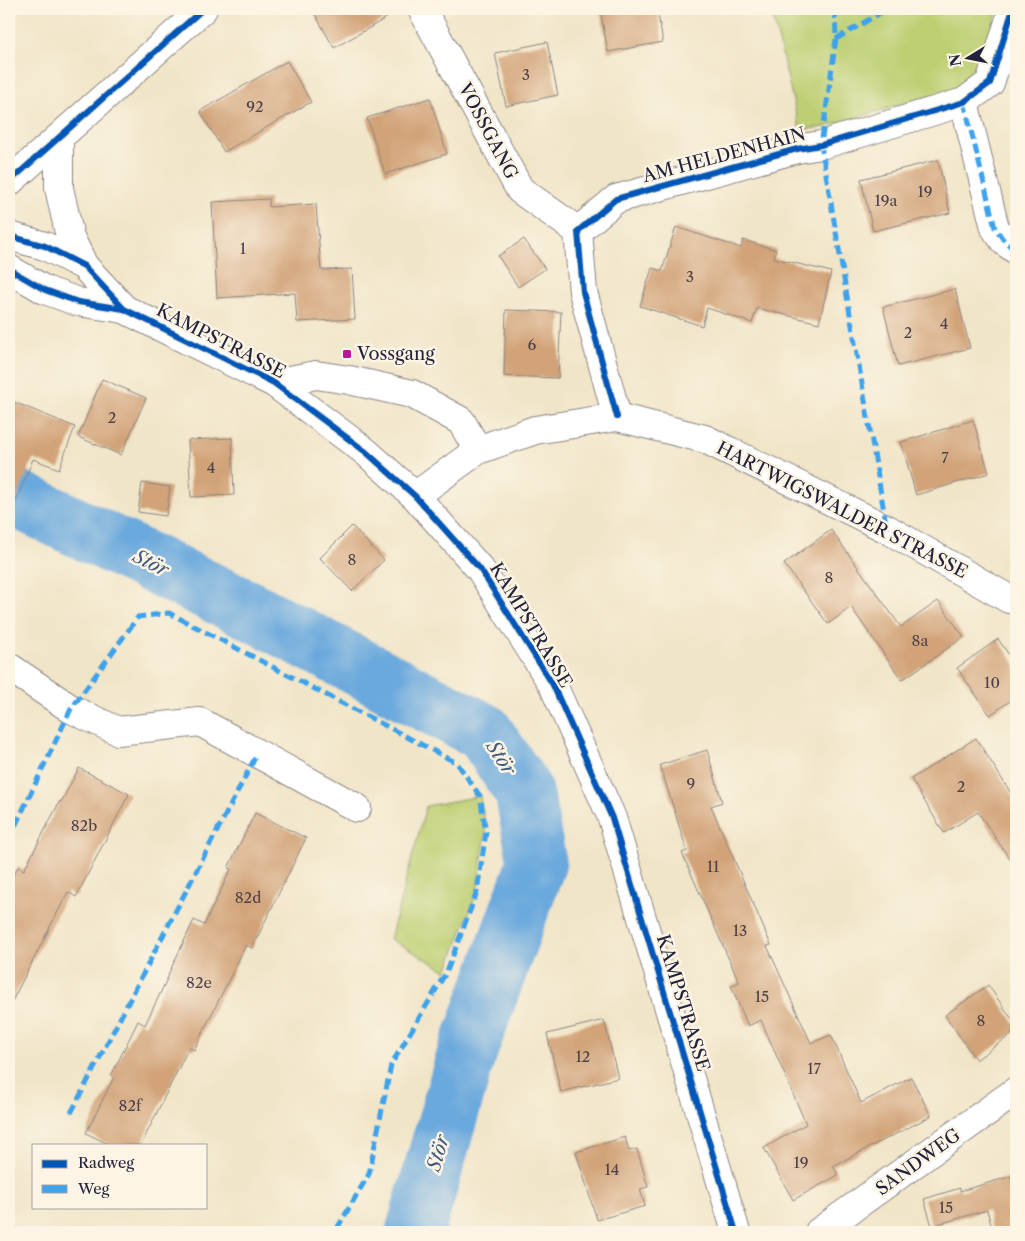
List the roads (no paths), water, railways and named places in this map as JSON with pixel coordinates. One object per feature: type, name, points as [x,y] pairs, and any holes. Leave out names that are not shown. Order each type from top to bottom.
[{"type":"street","points":[[9,182],[203,9]]},
{"type":"street","name":"VOSSGANG","points":[[422,9],[520,190],[578,231]]},
{"type":"street","name":"AM HELDENHAIN","points":[[578,231],[616,199],[797,149],[821,145],[964,102],[990,82],[1013,9]]},
{"type":"street","points":[[964,102],[995,228],[1005,242],[1016,250]]},
{"type":"street","points":[[59,138],[59,188],[70,237],[84,266]]},
{"type":"street","points":[[578,231],[583,292],[617,417]]},
{"type":"street","name":"KAMPSTRASSE","points":[[9,236],[46,246],[84,266],[124,308]]},
{"type":"street","name":"KAMPSTRASSE","points":[[9,269],[45,290],[78,302],[124,308],[274,383],[366,452],[415,496],[480,569],[553,686],[612,818],[736,1232]]},
{"type":"street","points":[[274,383],[316,374],[412,394],[462,421],[478,450]]},
{"type":"street","points":[[330,424],[328,400],[349,380]]},
{"type":"street","name":"HARTWIGSWALDER STRASSE","points":[[415,496],[478,450],[535,430],[617,417],[705,439],[887,529],[1009,599],[1016,600]]},
{"type":"street","points":[[9,667],[71,709],[118,731],[200,722],[357,808]]},
{"type":"street","name":"SANDWEG","points":[[819,1232],[1016,1091]]},
{"type":"waterway","name":"Stör","points":[[9,495],[257,614],[484,732],[524,792],[537,862],[465,1059],[415,1232]]},
{"type":"place","name":"Vossgang","points":[[347,354]]}]
